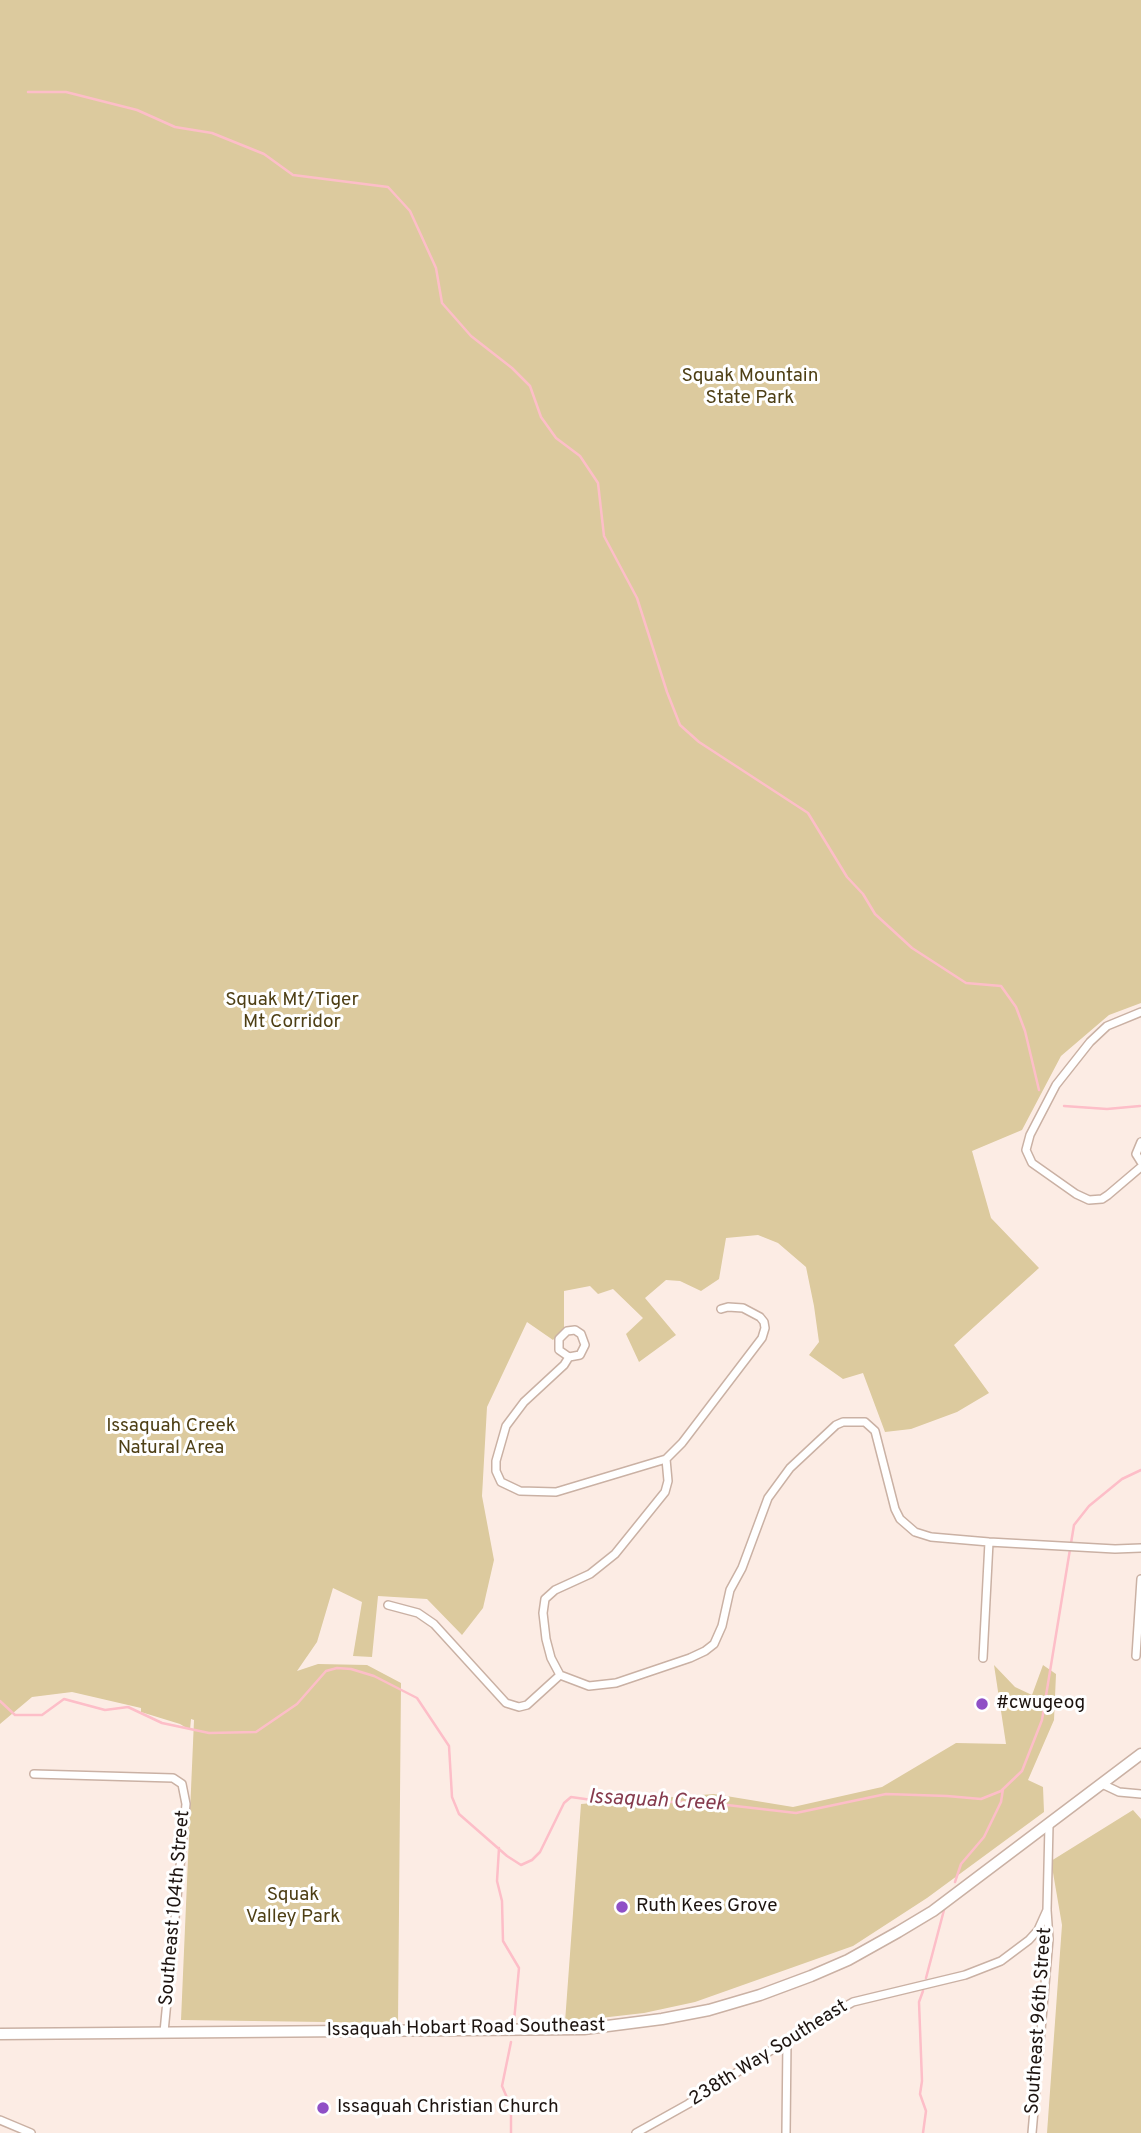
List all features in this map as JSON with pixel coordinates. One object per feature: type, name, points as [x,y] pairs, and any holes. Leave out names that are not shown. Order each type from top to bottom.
[{"type":"main road","name":"Issaquah Hobart Road Southeast","points":[[0,2034],[584,2029],[709,2010],[811,1976],[898,1933],[933,1911],[1141,1754]]},
{"type":"street","points":[[1141,1012],[1107,1026],[1090,1042],[1056,1085],[1033,1129],[1026,1150],[1032,1163],[1089,1200],[1102,1199],[1108,1195],[1141,1165],[1136,1154],[1141,1142]]},
{"type":"street","points":[[569,1357],[556,1373],[524,1402],[506,1426],[496,1461],[497,1478],[520,1491],[556,1492],[666,1459],[682,1443],[765,1333],[764,1322],[752,1311],[735,1307],[721,1310]]},
{"type":"street","points":[[666,1459],[668,1481],[665,1492],[615,1554],[590,1574],[555,1590],[545,1599],[543,1613],[551,1658],[560,1675],[579,1685],[609,1685],[690,1658],[713,1644],[722,1626],[730,1590],[742,1568],[768,1498],[790,1468],[836,1425],[844,1422],[865,1422],[875,1431],[895,1509],[906,1526],[915,1532],[931,1537],[989,1542],[1141,1548]]},
{"type":"street","points":[[983,1658],[989,1542]]},
{"type":"street","points":[[1136,1656],[1141,1578]]},
{"type":"street","points":[[388,1605],[418,1613],[434,1624],[506,1703],[519,1707],[527,1705],[560,1675]]},
{"type":"street","name":"Southeast 104th Street","points":[[34,1774],[173,1778],[182,1784],[186,1804],[164,2032]]},
{"type":"street","points":[[1102,1783],[1119,1792],[1141,1794]]},
{"type":"street","name":"Southeast 96th Street","points":[[1032,2133],[1049,1939],[1049,1825]]},
{"type":"street","name":"238th Way Southeast","points":[[636,2133],[853,2002],[965,1975],[1001,1961],[1029,1940],[1038,1930],[1047,1910]]},
{"type":"street","points":[[786,2133],[787,2040]]},
{"type":"street","points":[[0,2120],[30,2133]]},
{"type":"green space","points":[[0,0],[1141,0],[1141,1003],[1109,1015],[1061,1056],[1022,1130],[972,1151],[991,1218],[1039,1268],[954,1345],[989,1393],[957,1412],[911,1429],[885,1432],[863,1373],[843,1379],[809,1355],[819,1342],[806,1267],[778,1243],[758,1235],[726,1238],[719,1279],[701,1291],[680,1281],[666,1280],[645,1298],[676,1335],[639,1362],[626,1334],[643,1318],[613,1289],[598,1294],[590,1286],[564,1291],[564,1328],[553,1340],[527,1322],[487,1407],[482,1496],[494,1560],[483,1608],[462,1635],[427,1599],[378,1596],[372,1657],[353,1656],[362,1602],[333,1588],[317,1642],[297,1671],[318,1664],[367,1665],[401,1683],[398,2023],[181,2020],[194,1720],[191,1719],[190,1730],[180,1724],[141,1712],[141,1708],[72,1692],[32,1697],[0,1724]]},
{"type":"green space","points":[[994,1665],[1015,1687],[1032,1695],[1043,1665],[1056,1674],[1054,1720],[1028,1780],[1043,1787],[1044,1812],[927,1898],[853,1946],[695,2002],[644,2013],[565,2022],[581,1804],[714,1794],[793,1807],[882,1787],[956,1743],[1006,1744]]},
{"type":"green space","points":[[1133,1810],[1141,1819],[1141,2133],[1047,2133],[1062,1925],[1051,1861]]},
{"type":"waterway","points":[[28,92],[66,92],[137,110],[175,127],[212,133],[264,154],[293,175],[388,187],[410,211],[436,268],[442,303],[471,336],[530,386],[541,417],[556,438],[580,456],[598,483],[604,536],[637,598],[680,725],[699,742],[808,813],[847,877],[863,894],[875,914],[912,948],[966,983],[1001,986],[1016,1007],[1025,1031],[1039,1090]]},
{"type":"waterway","points":[[1064,1106],[1107,1109],[1140,1106]]},
{"type":"waterway","name":"Issaquah Creek","points":[[0,1701],[15,1715],[42,1715],[64,1699],[105,1710],[128,1707],[162,1723],[209,1733],[256,1732],[297,1704],[326,1671],[337,1668],[351,1669],[374,1676],[417,1698],[449,1746],[452,1797],[459,1814],[521,1865],[540,1852],[564,1803],[571,1797],[620,1804],[701,1802],[796,1813],[886,1794],[981,1799],[1001,1791],[1022,1771],[1042,1720],[1074,1525],[1089,1506],[1122,1479],[1141,1470]]},
{"type":"waterway","points":[[955,1882],[961,1864],[984,1837],[1001,1802],[1003,1789]]},
{"type":"waterway","points":[[499,1848],[497,1881],[502,1901],[503,1941],[519,1968],[514,2021]]},
{"type":"waterway","points":[[926,1978],[944,1910]]},
{"type":"waterway","points":[[923,1991],[919,2002],[922,2081],[920,2094],[926,2111],[923,2133]]},
{"type":"waterway","points":[[511,2042],[502,2086],[511,2107],[511,2133]]},
{"type":"place","name":"#cwugeog","points":[[982,1704]]},
{"type":"place","name":"Ruth Kees Grove","points":[[622,1907]]},
{"type":"place","name":"Issaquah Christian Church","points":[[323,2108]]},
{"type":"park label","name":"Squak Mountain State Park","points":[[750,388]]},
{"type":"park label","name":"Squak Mt/Tiger Mt Corridor","points":[[292,1012]]},
{"type":"park label","name":"Issaquah Creek Natural Area","points":[[171,1438]]},
{"type":"park label","name":"Squak Valley Park","points":[[293,1907]]}]
